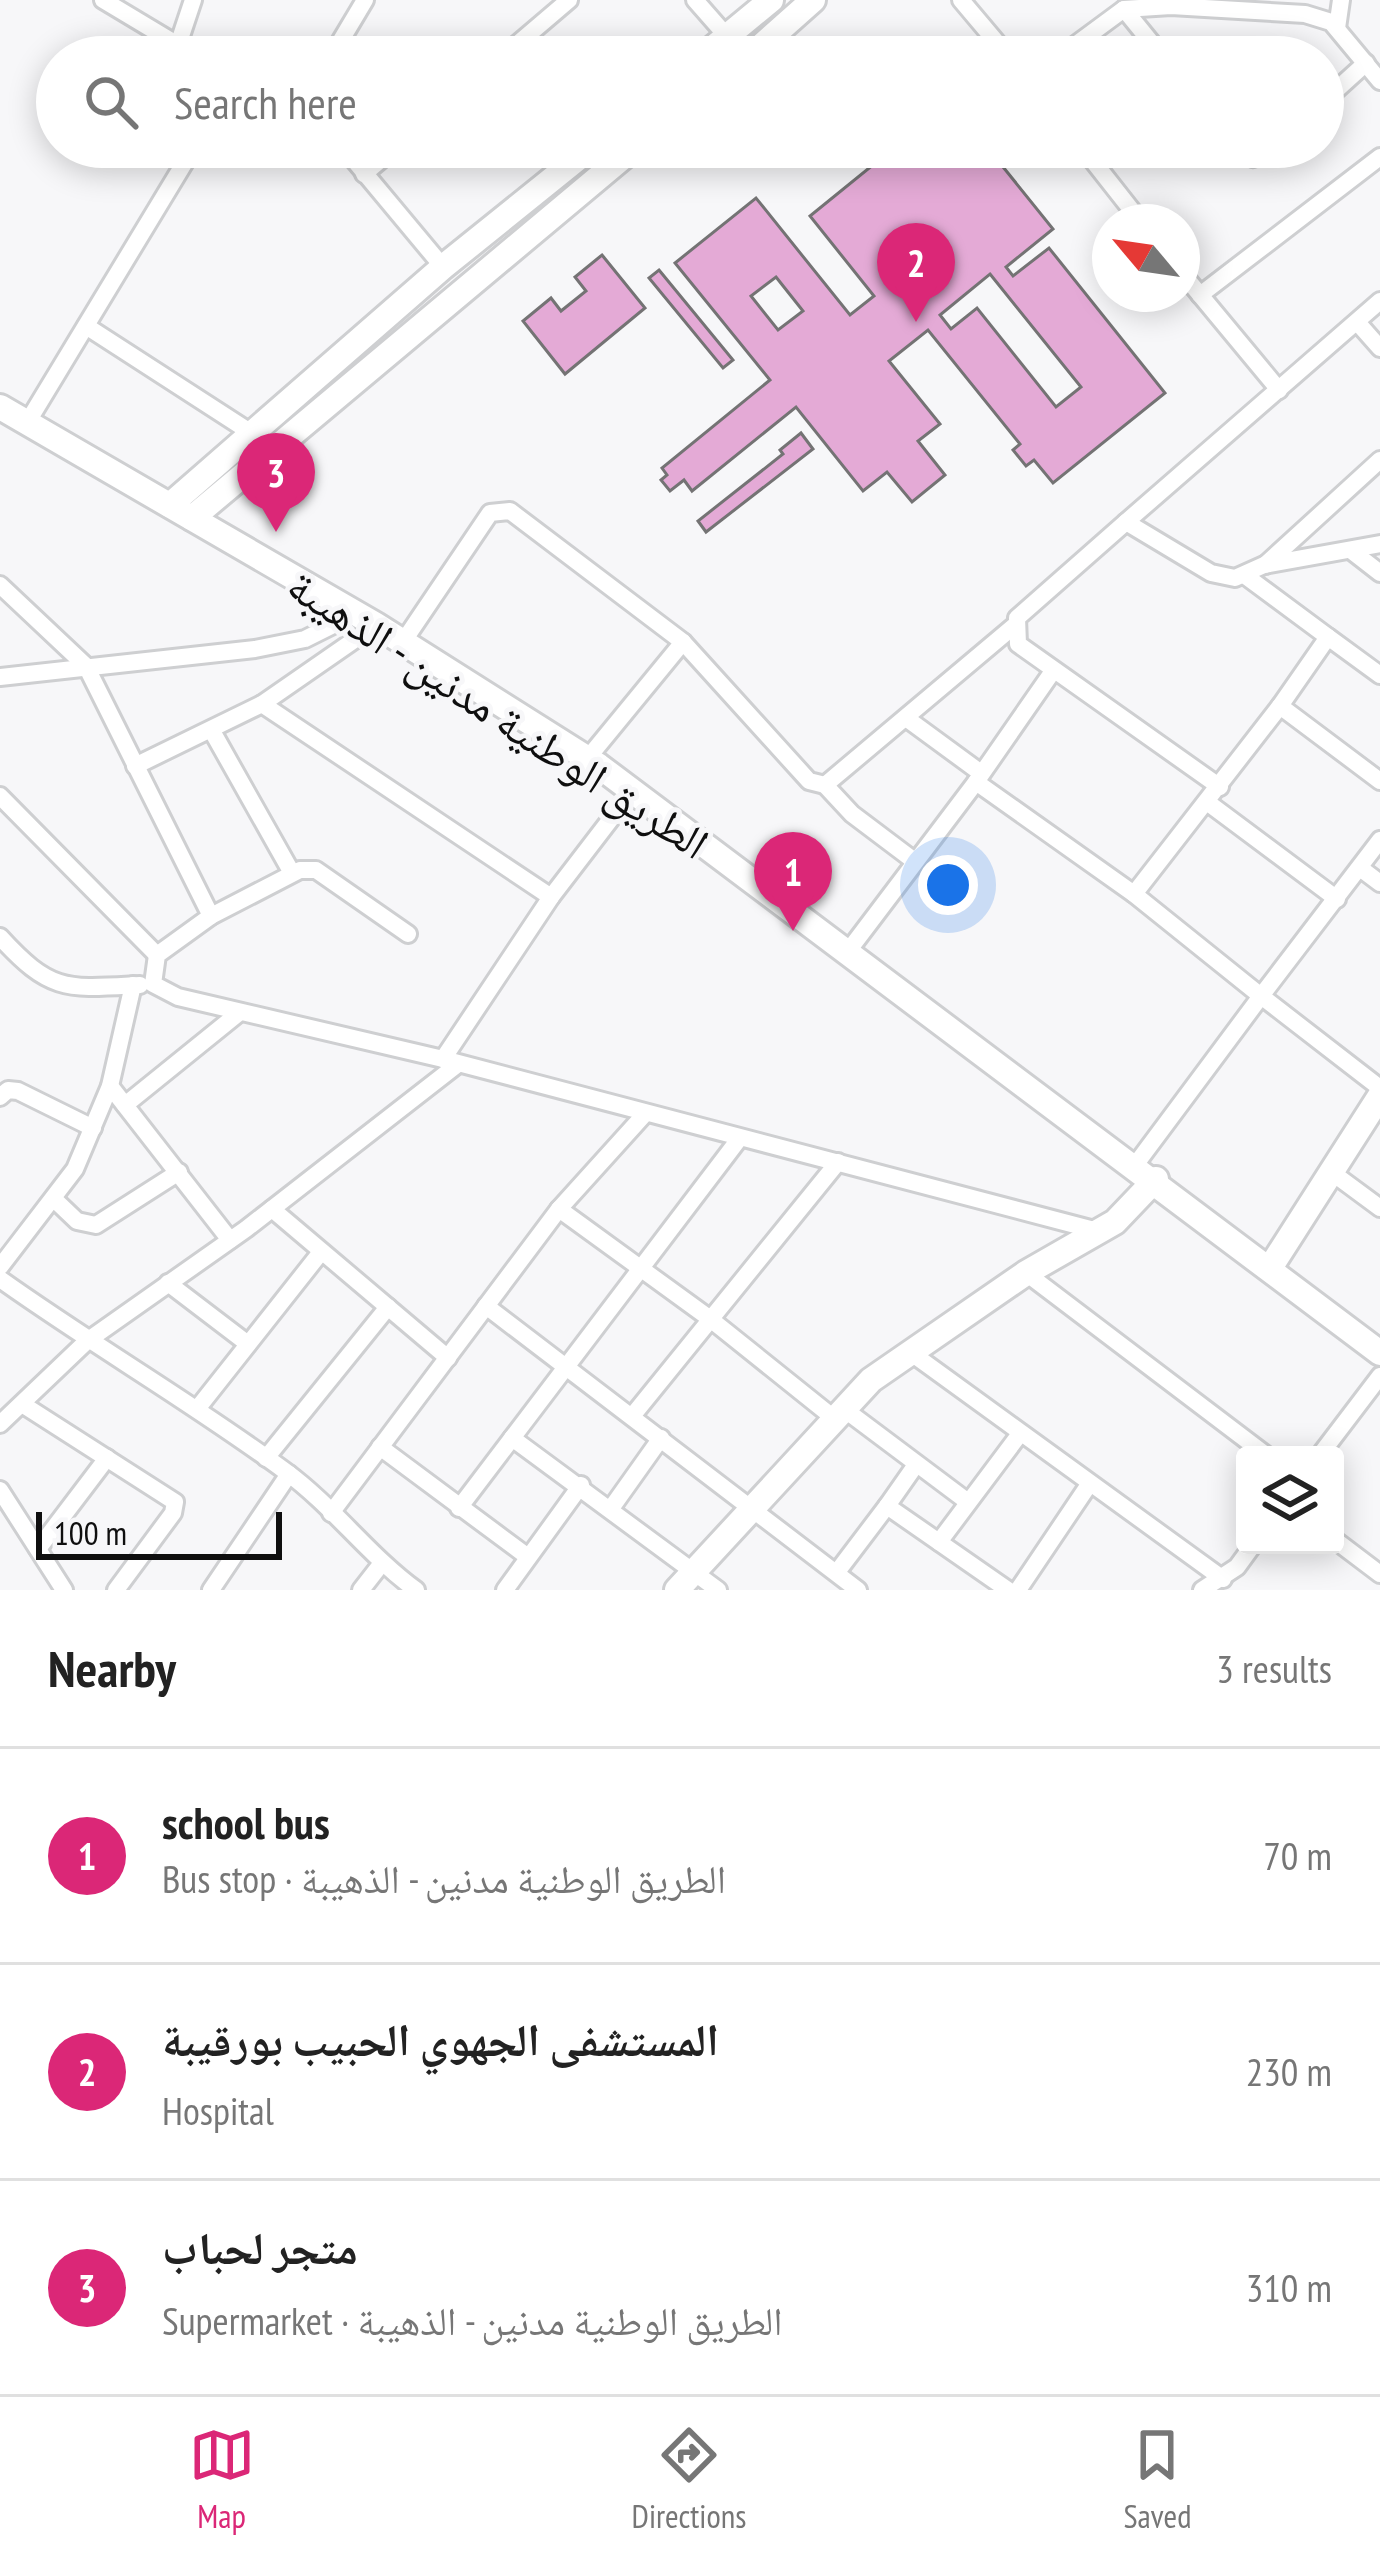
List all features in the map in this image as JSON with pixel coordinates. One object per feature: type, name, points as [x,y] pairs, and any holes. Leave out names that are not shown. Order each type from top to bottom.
[{"type":"street","points":[[103,0],[163,36]]},
{"type":"street","points":[[181,36],[193,0]]},
{"type":"street","points":[[344,36],[365,0]]},
{"type":"street","points":[[527,36],[569,0]]},
{"type":"street","points":[[695,0],[727,36]]},
{"type":"street","points":[[729,36],[771,0]]},
{"type":"street","points":[[771,36],[813,0]]},
{"type":"street","points":[[961,0],[991,36]]},
{"type":"street","points":[[1337,28],[1341,0]]},
{"type":"street","points":[[1087,36],[1124,9],[1171,6],[1324,17],[1344,36]]},
{"type":"street","points":[[1124,9],[1146,36]]},
{"type":"street","points":[[1344,36],[1380,82]]},
{"type":"street","points":[[1344,83],[1366,63]]},
{"type":"street","points":[[1279,390],[1200,295],[1380,158]]},
{"type":"street","points":[[27,423],[181,168]]},
{"type":"street","points":[[359,168],[443,267]]},
{"type":"street","points":[[364,174],[371,168]]},
{"type":"street","points":[[181,511],[250,431],[566,168]]},
{"type":"street","points":[[181,511],[609,168]]},
{"type":"street","points":[[1099,168],[1127,204]]},
{"type":"street","points":[[826,785],[1014,626],[1022,610],[1380,301]]},
{"type":"street","points":[[1357,322],[1380,348]]},
{"type":"street","points":[[86,326],[250,431]]},
{"type":"street","name":"الطريق الوطنية مدنين - الذهيبة","points":[[0,407],[403,642],[587,759],[1146,1172],[1380,1353]]},
{"type":"street","points":[[1247,577],[1380,460]]},
{"type":"street","points":[[403,642],[490,513],[501,508],[683,642],[809,781],[826,785],[852,814],[914,860]]},
{"type":"street","points":[[1126,522],[1211,573],[1247,577],[1380,674]]},
{"type":"street","points":[[1264,566],[1380,544]]},
{"type":"street","points":[[1354,552],[1380,573]]},
{"type":"street","points":[[0,585],[86,666],[211,916]]},
{"type":"street","points":[[0,677],[255,649],[365,620]]},
{"type":"street","points":[[135,766],[262,704],[365,620]]},
{"type":"street","points":[[1014,626],[1018,644],[1220,787]]},
{"type":"street","points":[[1134,894],[1220,787],[1328,637]]},
{"type":"street","points":[[587,759],[683,642]]},
{"type":"street","points":[[849,950],[1053,671]]},
{"type":"street","points":[[262,704],[551,897]]},
{"type":"street","points":[[1280,706],[1380,781]]},
{"type":"street","points":[[906,718],[1261,996],[1379,1099],[1270,1268]]},
{"type":"street","points":[[212,731],[292,873]]},
{"type":"street","points":[[0,1424],[87,1341],[272,1209],[450,1062],[551,897],[632,790]]},
{"type":"street","points":[[0,796],[158,955]]},
{"type":"street","points":[[1207,802],[1337,899]]},
{"type":"street","points":[[686,1581],[840,1414],[910,1352],[1132,1208],[1146,1172],[1261,996],[1380,840]]},
{"type":"street","points":[[1360,868],[1380,883]]},
{"type":"street","points":[[153,984],[158,955],[211,916],[292,873],[316,870],[408,934]]},
{"type":"street","points":[[0,937],[31,970],[60,987],[153,984],[178,997],[450,1062],[1098,1231]]},
{"type":"street","points":[[0,1267],[55,1199],[93,1128],[110,1086],[133,985]]},
{"type":"street","points":[[125,1105],[240,1012]]},
{"type":"street","points":[[110,1086],[230,1240]]},
{"type":"street","points":[[0,1097],[8,1090],[18,1091],[93,1128]]},
{"type":"street","points":[[331,1513],[559,1209],[643,1115]]},
{"type":"street","points":[[459,1508],[739,1139]]},
{"type":"street","points":[[633,1415],[838,1162]]},
{"type":"street","points":[[55,1199],[77,1221],[96,1225],[179,1172]]},
{"type":"street","points":[[1334,1174],[1380,1208]]},
{"type":"street","points":[[272,1209],[448,1358]]},
{"type":"street","points":[[559,1209],[968,1502]]},
{"type":"street","points":[[197,1409],[321,1252]]},
{"type":"street","points":[[1026,1273],[1254,1446]]},
{"type":"street","points":[[0,1280],[290,1474],[416,1590]]},
{"type":"street","points":[[168,1283],[248,1344]]},
{"type":"street","points":[[266,1458],[388,1306]]},
{"type":"street","points":[[486,1306],[858,1590]]},
{"type":"street","points":[[910,1352],[1088,1486],[1223,1579]]},
{"type":"street","points":[[1327,1446],[1380,1376]]},
{"type":"street","points":[[22,1404],[172,1498],[176,1507],[116,1590]]},
{"type":"street","points":[[939,1542],[1019,1435]]},
{"type":"street","points":[[512,1438],[612,1507],[686,1581],[718,1590]]},
{"type":"street","points":[[612,1507],[661,1438]]},
{"type":"street","points":[[380,1447],[528,1557]]},
{"type":"street","points":[[38,1550],[107,1458]]},
{"type":"street","points":[[837,1572],[915,1466]]},
{"type":"street","points":[[211,1590],[290,1474]]},
{"type":"street","points":[[505,1590],[581,1485]]},
{"type":"street","points":[[1018,1590],[1088,1486]]},
{"type":"street","points":[[1,1494],[64,1590]]},
{"type":"street","points":[[887,1506],[1008,1590]]},
{"type":"street","points":[[1344,1547],[1380,1574]]},
{"type":"street","points":[[1204,1590],[1223,1579],[1245,1554]]},
{"type":"street","points":[[361,1590],[382,1563]]},
{"type":"building","points":[[869,168],[1004,168],[1053,229],[1006,267],[1013,276],[1049,248],[1092,302],[1092,312],[1100,312],[1165,393],[1053,483],[1034,460],[1026,466],[1013,450],[1020,444],[928,330],[889,361],[940,424],[918,441],[945,475],[912,502],[887,472],[863,491],[796,407],[692,491],[684,480],[670,491],[661,480],[667,475],[662,468],[770,380],[675,263],[756,198],[850,315],[874,296],[810,216]],"holes":[[[990,274],[1081,387],[1056,407],[977,308],[951,329],[940,315]],[[776,277],[803,311],[778,330],[751,296]]]},
{"type":"building","points":[[602,255],[645,308],[565,374],[523,321],[551,298],[561,311],[586,291],[575,277]]},
{"type":"building","points":[[659,270],[733,360],[723,368],[649,278]]},
{"type":"building","points":[[801,433],[813,449],[706,532],[698,521],[783,454],[780,450]]},
{"type":"place","name":"المستشفى الجهوي الحبيب بورقيبة","points":[[916,322]]},
{"type":"place","name":"متجر لحباب","points":[[276,532]]},
{"type":"place","name":"school bus","points":[[793,931]]}]
